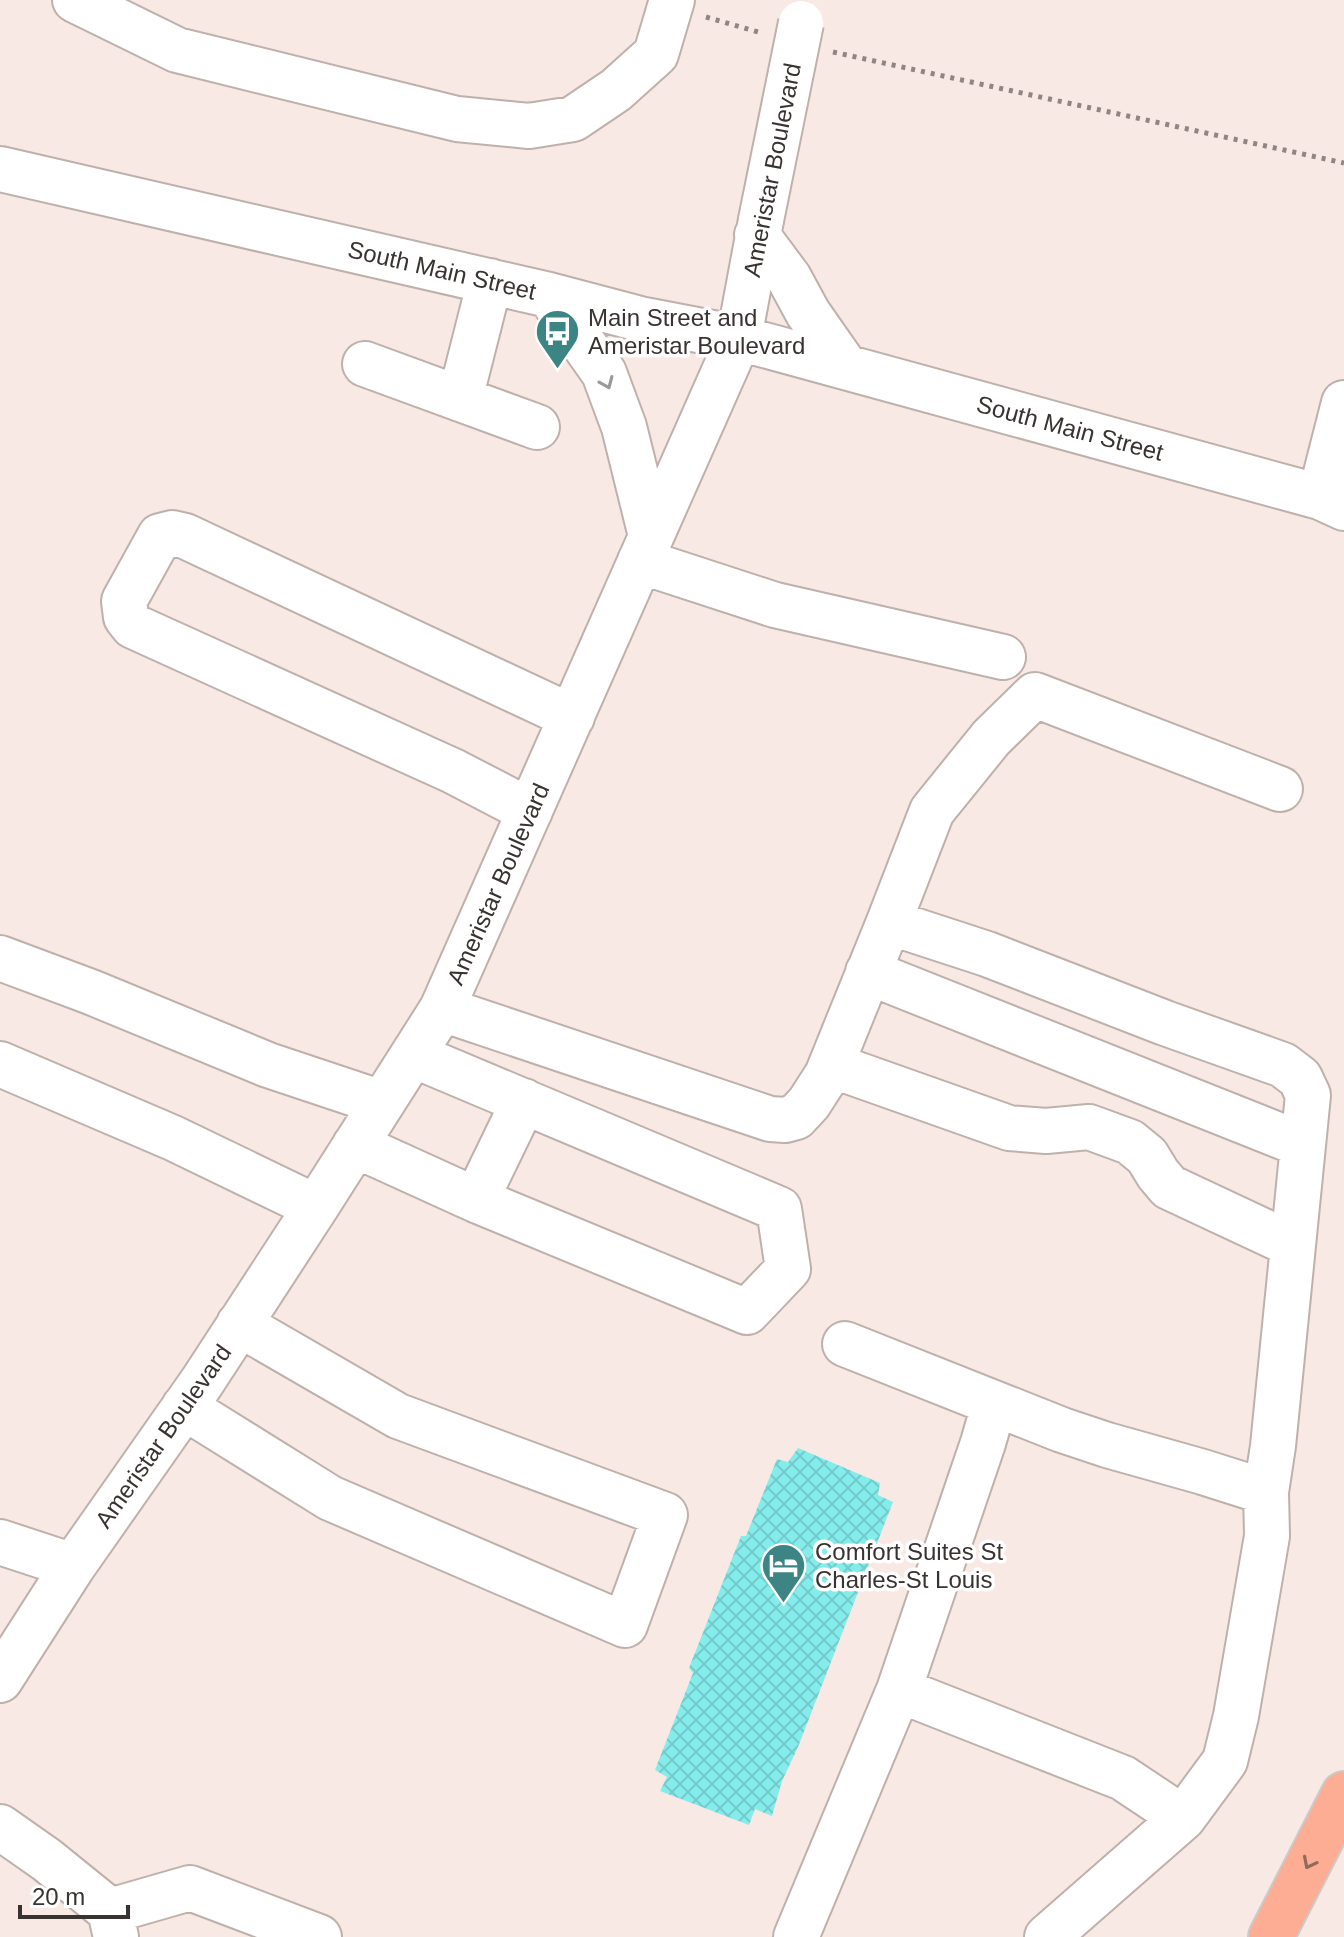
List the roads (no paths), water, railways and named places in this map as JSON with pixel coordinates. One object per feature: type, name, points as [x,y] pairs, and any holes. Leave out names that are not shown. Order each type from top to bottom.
[{"type":"highway","points":[[1271,1937],[1344,1794]]},
{"type":"street","points":[[75,0],[177,50],[457,119],[529,126],[573,119],[616,90],[656,54],[672,3]]},
{"type":"street","name":"Ameristar Boulevard","points":[[0,1680],[73,1566],[239,1324],[442,1009],[739,338],[805,0]]},
{"type":"street","name":"South Main Street","points":[[0,169],[490,281],[640,319],[739,338],[1332,503]]},
{"type":"street","points":[[759,227],[808,313],[845,366]]},
{"type":"street","points":[[460,399],[490,281]]},
{"type":"street","points":[[549,295],[604,373],[624,427],[646,548],[775,605],[1003,657]]},
{"type":"street","points":[[365,364],[537,427]]},
{"type":"street","points":[[1332,503],[1344,403]]},
{"type":"street","points":[[530,811],[453,771],[133,626],[126,617],[124,601],[160,536],[172,533],[185,536],[572,717]]},
{"type":"street","points":[[442,1009],[770,1119],[785,1120],[796,1117],[827,1075],[932,811],[991,738],[1035,695],[1280,789]]},
{"type":"street","points":[[889,922],[987,954],[1283,1065],[1300,1078],[1308,1095],[1266,1492],[1267,1536],[1236,1716],[1225,1761],[1183,1818],[1047,1937]]},
{"type":"street","points":[[0,958],[268,1065],[382,1103]]},
{"type":"street","points":[[868,972],[1303,1145]]},
{"type":"street","points":[[355,1145],[476,1200],[747,1312],[788,1269],[779,1209],[413,1055]]},
{"type":"street","points":[[0,1064],[173,1138],[316,1207]]},
{"type":"street","points":[[831,1065],[1009,1128],[1046,1131],[1089,1127],[1130,1142],[1147,1156],[1169,1187],[1293,1245]]},
{"type":"street","points":[[476,1200],[524,1101]]},
{"type":"street","points":[[184,1407],[330,1498],[625,1625],[665,1515],[398,1416],[239,1324]]},
{"type":"street","points":[[845,1344],[994,1405],[1107,1445],[1266,1492]]},
{"type":"street","points":[[796,1937],[899,1690],[994,1405]]},
{"type":"street","points":[[0,1542],[73,1566]]},
{"type":"street","points":[[899,1690],[1123,1778],[1183,1818]]},
{"type":"street","points":[[0,1827],[47,1860],[113,1924],[190,1888],[319,1937]]},
{"type":"place","name":"Main Street and Ameristar Boulevard","points":[[557,370]]},
{"type":"place","name":"Comfort Suites St Charles-St Louis","points":[[784,1604]]}]
